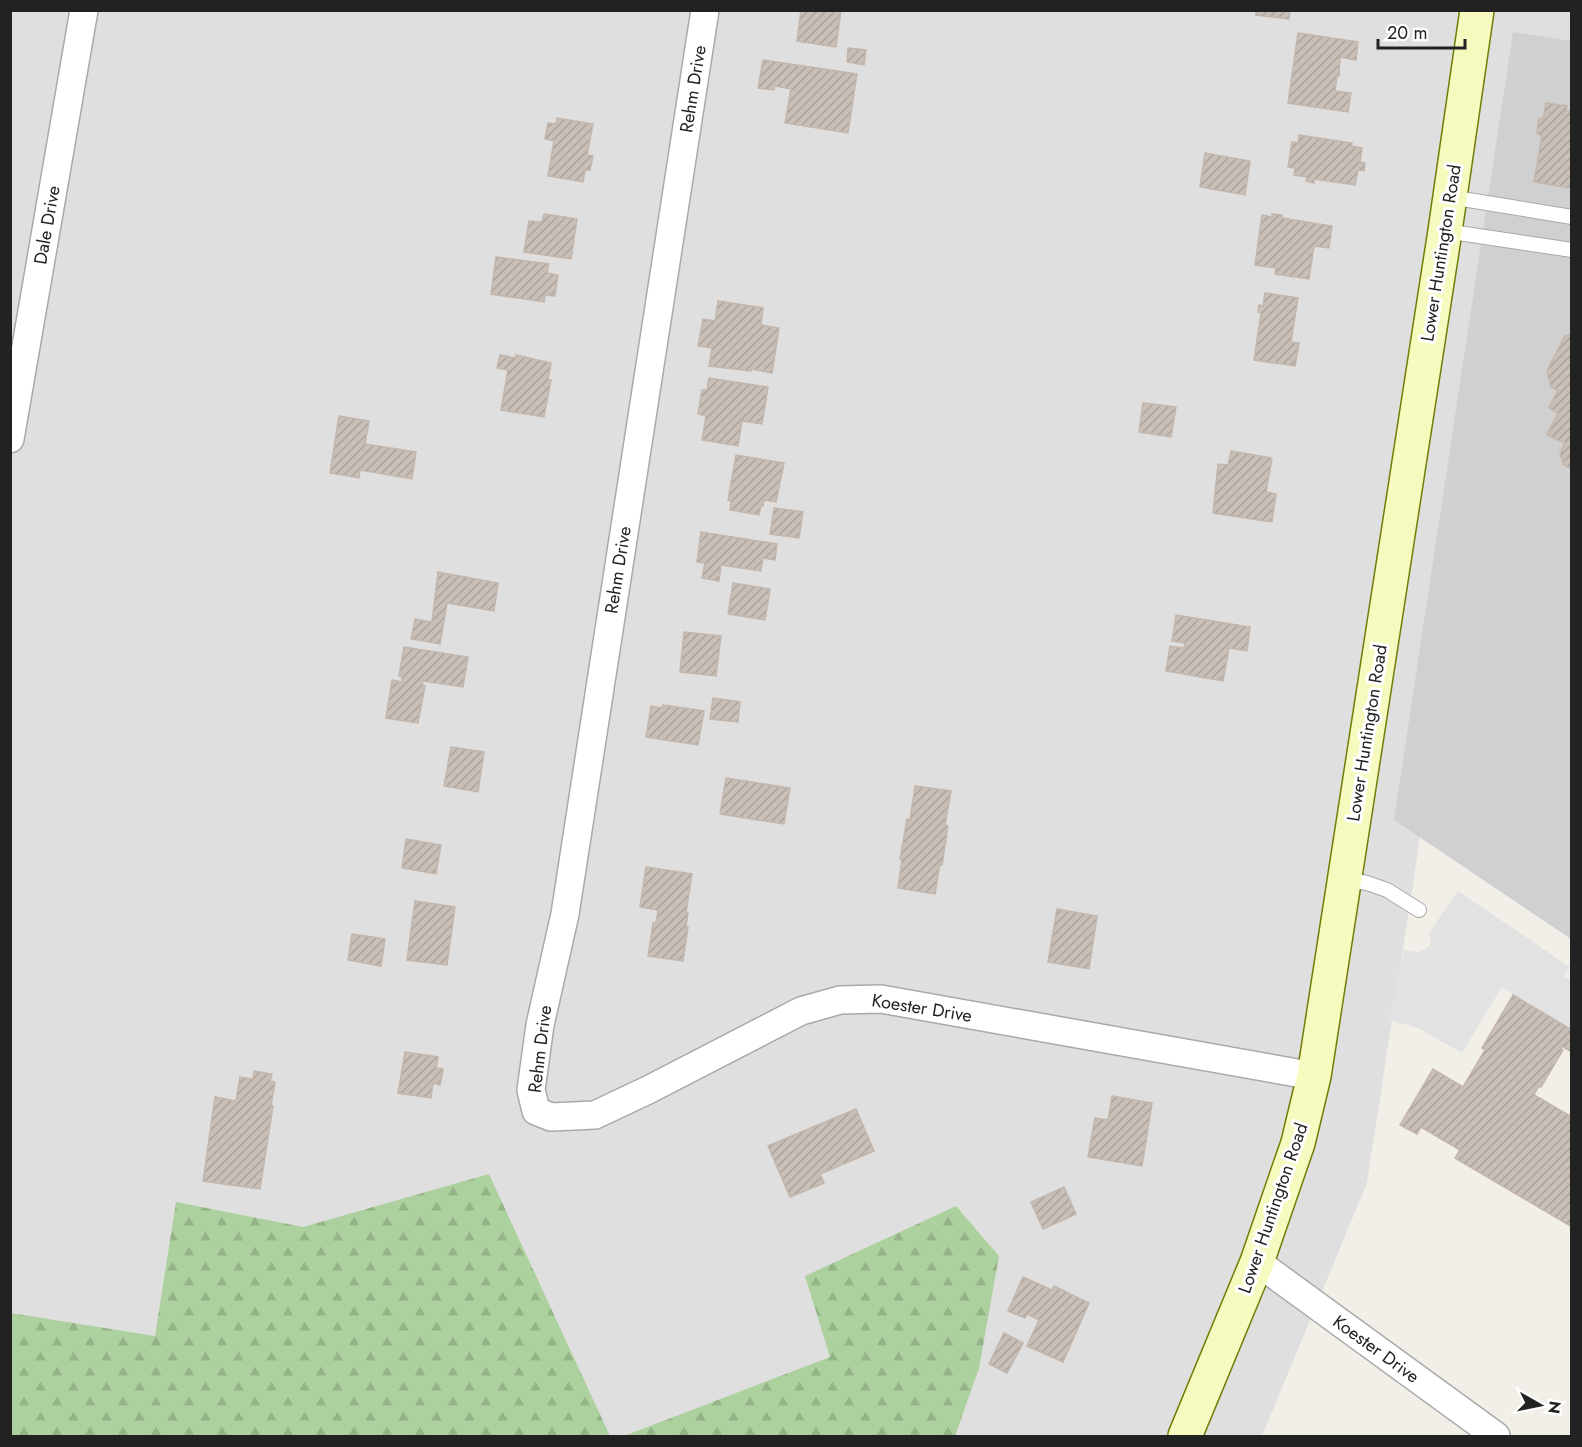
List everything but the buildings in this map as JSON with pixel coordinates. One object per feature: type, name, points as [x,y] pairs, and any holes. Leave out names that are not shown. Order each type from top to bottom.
[{"type":"main road","name":"Lower Huntington Road","points":[[1185,1437],[1257,1262],[1298,1143],[1314,1077],[1477,10]]},
{"type":"street","name":"Dale Drive","points":[[10,439],[84,10]]},
{"type":"street","name":"Rehm Drive","points":[[552,1117],[536,1111],[531,1090],[540,1025],[567,903],[705,10]]},
{"type":"street","name":"Koester Drive","points":[[552,1117],[595,1115],[801,1011],[840,1000],[881,999],[1314,1077]]},
{"type":"street","name":"Koester Drive","points":[[1257,1262],[1496,1437]]},
{"type":"lane","points":[[1450,197],[1572,217]]},
{"type":"lane","points":[[1445,231],[1572,250]]},
{"type":"lane","points":[[1344,879],[1367,883],[1387,890],[1419,910]]},
{"type":"shaded area","points":[[10,11],[1571,11],[1571,41],[1543,37],[1367,1183],[1262,1436],[11,1436]]},
{"type":"shaded area","points":[[1513,32],[1571,41],[1571,939],[1394,820]]},
{"type":"shaded area","points":[[1458,891],[1570,967],[1564,976],[1571,981],[1571,1031],[1502,987],[1462,1053],[1418,1028],[1389,1020],[1404,950],[1419,952],[1430,946],[1429,933]]},
{"type":"green space","points":[[489,1174],[610,1436],[11,1436],[11,1313],[155,1336],[176,1202],[303,1227]]},
{"type":"green space","points":[[956,1206],[999,1256],[979,1368],[955,1436],[624,1436],[830,1357],[805,1276]]}]
